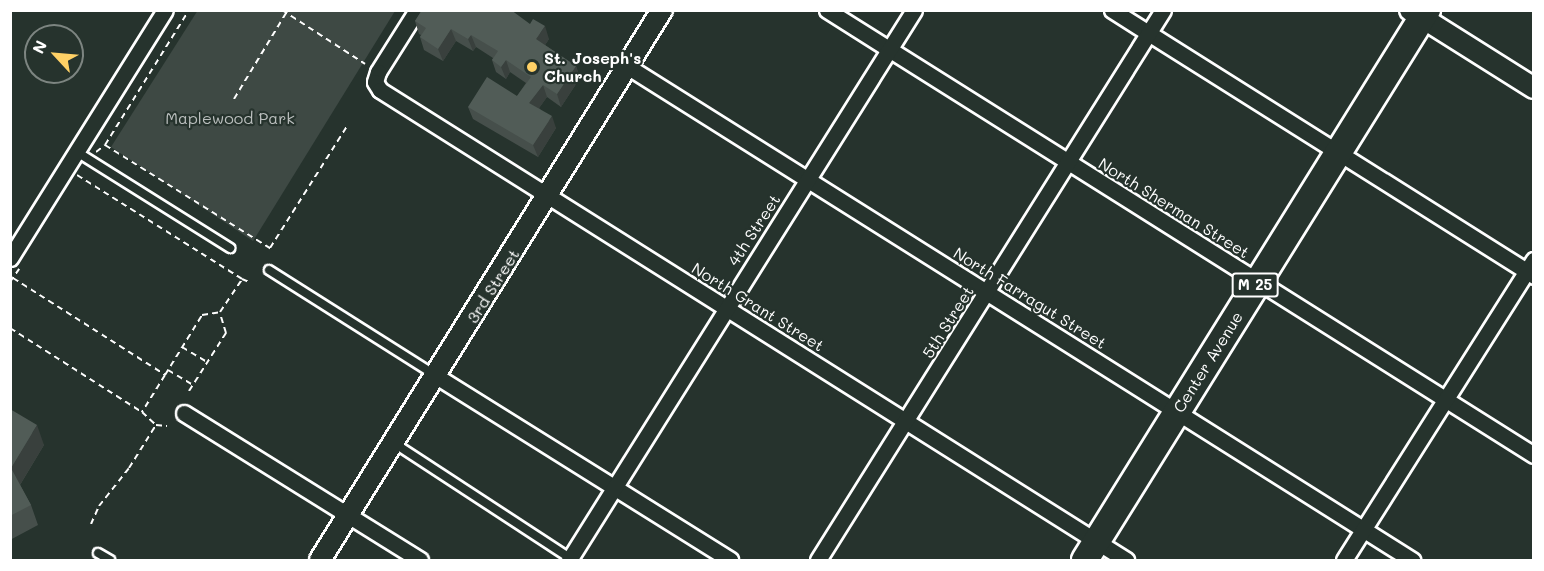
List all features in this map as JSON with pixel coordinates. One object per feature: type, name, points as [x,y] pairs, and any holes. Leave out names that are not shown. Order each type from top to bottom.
[{"type":"highway","name":"Center Avenue","points":[[1090,551],[1339,153],[1420,13]]},
{"type":"street","points":[[18,258],[83,155],[165,10]]},
{"type":"street","name":"North Grant Street","points":[[417,10],[375,82],[380,90],[906,421],[1090,551],[1126,561]]},
{"type":"street","name":"3rd Street","points":[[320,561],[548,196],[552,183],[662,10]]},
{"type":"street","name":"North Sherman Street","points":[[827,10],[1533,455]]},
{"type":"street","name":"4th Street","points":[[569,559],[914,10]]},
{"type":"street","points":[[1112,10],[1339,153],[1531,269],[1344,561]]},
{"type":"street","name":"5th Street","points":[[819,561],[1163,10]]},
{"type":"street","points":[[1420,13],[1533,88]]},
{"type":"street","name":"North Farragut Street","points":[[627,66],[1412,561]]},
{"type":"street","points":[[436,376],[730,561]]},
{"type":"street","points":[[184,413],[420,561]]},
{"type":"lane","points":[[83,155],[230,248]]},
{"type":"lane","points":[[269,270],[436,376]]},
{"type":"lane","points":[[394,443],[569,559]]},
{"type":"lane","points":[[98,553],[110,561]]},
{"type":"path","points":[[71,185],[77,176],[83,155],[105,145],[189,10]]},
{"type":"path","points":[[282,10],[365,64]]},
{"type":"path","points":[[234,99],[287,12]]},
{"type":"path","points":[[105,145],[270,248],[347,126]]},
{"type":"path","points":[[77,176],[249,282]]},
{"type":"path","points":[[10,282],[18,258]]},
{"type":"path","points":[[13,278],[165,375]]},
{"type":"path","points":[[142,412],[202,315],[220,312],[242,279]]},
{"type":"path","points":[[189,391],[226,333],[220,312]]},
{"type":"path","points":[[10,328],[142,412],[156,425],[167,426]]},
{"type":"path","points":[[182,347],[207,362]]},
{"type":"path","points":[[168,370],[193,385]]},
{"type":"path","points":[[90,524],[99,506],[129,468],[156,425]]},
{"type":"green space","name":"Maplewood Park","points":[[198,10],[395,11],[253,241],[111,147]]},
{"type":"building","points":[[422,10],[511,10],[530,24],[533,19],[545,26],[536,39],[576,66],[557,94],[543,85],[529,103],[552,116],[533,145],[468,107],[487,77],[517,96],[531,77],[506,60],[501,67],[492,60],[498,51],[471,35],[468,39],[451,29],[438,49],[420,37],[426,28],[415,21]]},
{"type":"building","points":[[10,409],[37,425],[11,468],[31,505],[10,516]]},
{"type":"place","name":"St. Joseph's Church","points":[[532,67]]}]
